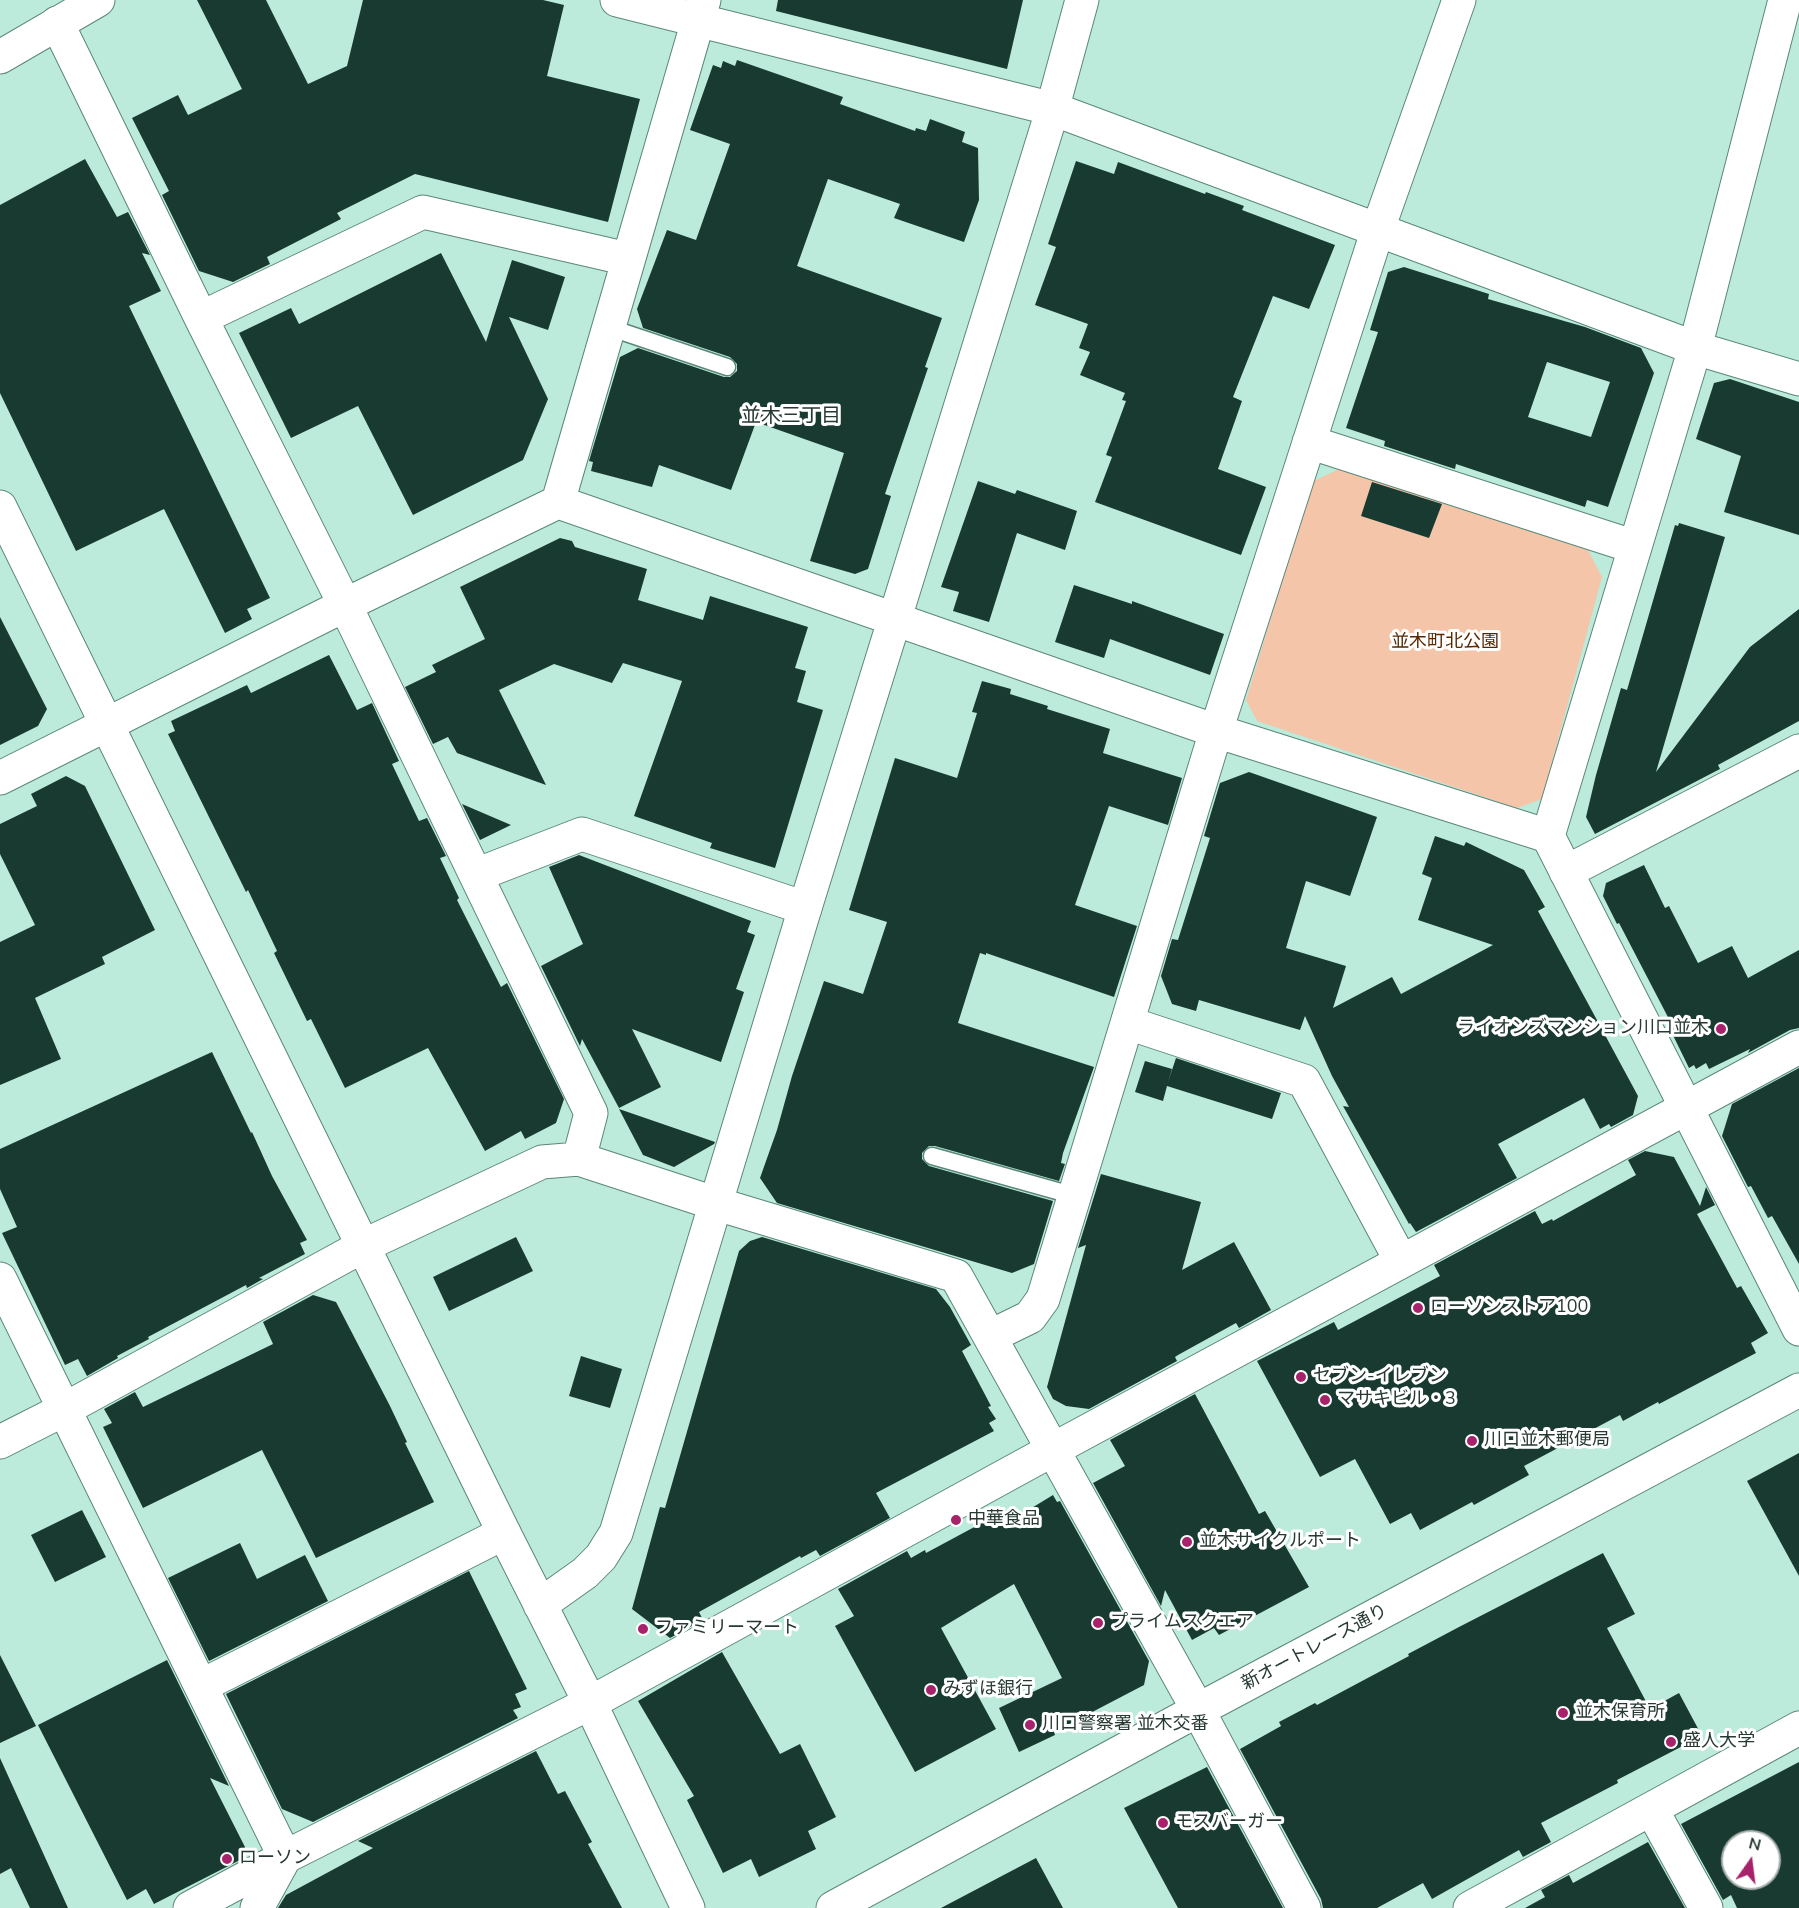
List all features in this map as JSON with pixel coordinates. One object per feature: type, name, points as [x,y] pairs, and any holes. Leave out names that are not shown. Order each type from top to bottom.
[{"type":"street","points":[[0,57],[98,0]]},
{"type":"street","points":[[617,0],[701,10],[1053,110],[1695,348],[1799,379]]},
{"type":"street","points":[[540,1605],[585,1573],[602,1557],[616,1533],[805,908],[1053,110],[1082,0]]},
{"type":"street","points":[[991,1336],[1030,1317],[1043,1299],[1216,731],[1378,229],[1459,0]]},
{"type":"street","points":[[1785,0],[1695,348],[1548,836],[1799,1329]]},
{"type":"street","points":[[558,502],[701,10]]},
{"type":"street","points":[[57,23],[345,605],[591,1113],[579,1159]]},
{"type":"street","points":[[201,318],[423,212],[628,259]]},
{"type":"street","points":[[1310,442],[1635,547]]},
{"type":"street","points":[[0,778],[345,605],[558,502],[1216,731],[1548,836]]},
{"type":"street","points":[[0,507],[504,1533],[590,1703],[688,1908]]},
{"type":"street","points":[[1566,872],[1799,751]]},
{"type":"street","points":[[476,875],[582,834],[805,908]]},
{"type":"street","points":[[1128,1023],[1304,1081],[1401,1261]]},
{"type":"street","points":[[190,1908],[285,1857],[590,1703],[1054,1449],[1799,1047]]},
{"type":"street","points":[[0,1442],[363,1246],[542,1162],[579,1159],[717,1204],[956,1276],[1198,1710],[1304,1908]]},
{"type":"street","points":[[0,1279],[285,1857]]},
{"type":"street","name":"新オートレース通り","points":[[833,1908],[1198,1710],[1799,1390]]},
{"type":"street","points":[[201,1686],[504,1533]]},
{"type":"street","points":[[1470,1908],[1799,1728]]},
{"type":"street","points":[[1652,1810],[1706,1908]]},
{"type":"street","points":[[257,1908],[285,1857]]},
{"type":"lane","points":[[608,327],[727,367]]},
{"type":"lane","points":[[932,1156],[1075,1196]]},
{"type":"green space","name":"並木町北公園","points":[[1339,469],[1588,550],[1602,577],[1542,799],[1517,808],[1257,721],[1246,700],[1312,482]]},
{"type":"building","points":[[197,0],[266,0],[308,84],[347,66],[363,0],[543,0],[564,5],[547,76],[640,99],[608,222],[415,174],[337,213],[341,219],[267,257],[270,264],[233,282],[199,271],[162,195],[169,191],[132,118],[178,95],[188,115],[242,89]]},
{"type":"building","points":[[778,0],[1023,0],[1007,69],[776,11]]},
{"type":"building","points":[[737,60],[843,97],[840,104],[915,131],[916,128],[926,131],[930,119],[965,132],[962,142],[978,148],[979,200],[964,242],[894,218],[900,204],[828,179],[797,266],[942,318],[925,367],[928,368],[885,494],[891,496],[868,569],[855,574],[810,561],[844,453],[756,422],[731,490],[659,465],[652,487],[591,471],[593,462],[589,461],[620,357],[638,348],[724,377],[730,377],[737,371],[737,364],[730,357],[643,328],[637,309],[667,230],[696,240],[730,144],[690,130],[713,65],[721,68],[723,61],[735,66]]},
{"type":"building","points":[[85,159],[117,217],[128,212],[150,255],[142,253],[161,291],[129,306],[270,598],[247,609],[252,619],[225,633],[164,509],[76,551],[0,393],[0,205]]},
{"type":"building","points":[[1076,161],[1114,174],[1118,162],[1244,206],[1242,210],[1335,245],[1309,309],[1273,296],[1233,397],[1242,401],[1218,469],[1266,487],[1241,555],[1095,502],[1112,457],[1106,455],[1126,401],[1122,400],[1125,393],[1080,375],[1090,352],[1079,348],[1088,324],[1035,305],[1056,247],[1048,244]]},
{"type":"building","points":[[441,253],[486,342],[512,260],[565,277],[548,330],[509,317],[548,399],[523,460],[413,515],[358,406],[291,438],[239,333],[291,308],[299,324]]},
{"type":"building","points":[[1404,267],[1489,294],[1488,299],[1585,327],[1641,348],[1654,373],[1608,507],[1587,500],[1585,507],[1456,464],[1455,469],[1384,446],[1385,441],[1346,428],[1378,332],[1370,330],[1388,272]],"holes":[[[1547,362],[1610,382],[1591,437],[1528,417]]]},
{"type":"building","points":[[1730,379],[1799,402],[1799,535],[1724,512],[1741,456],[1696,439],[1714,383]]},
{"type":"building","points":[[978,481],[1015,494],[1017,490],[1077,511],[1065,550],[1017,533],[989,622],[953,611],[959,592],[941,587]]},
{"type":"building","points":[[1372,482],[1442,504],[1429,538],[1361,516]]},
{"type":"building","points":[[1679,523],[1725,537],[1656,772],[1750,647],[1799,609],[1799,721],[1718,765],[1720,769],[1595,834],[1586,817],[1596,775],[1621,688],[1627,690],[1675,525],[1678,526]]},
{"type":"building","points":[[560,538],[572,541],[575,547],[647,569],[638,600],[703,620],[710,596],[808,627],[795,668],[806,671],[797,702],[823,710],[775,868],[710,848],[712,843],[634,816],[682,681],[623,663],[612,683],[554,664],[499,690],[546,785],[457,753],[448,737],[433,744],[405,687],[436,672],[432,665],[485,639],[460,587]]},
{"type":"building","points":[[1074,585],[1132,604],[1132,601],[1224,634],[1210,675],[1110,639],[1104,658],[1055,642]]},
{"type":"building","points":[[0,617],[47,709],[38,726],[0,745]]},
{"type":"building","points":[[329,655],[357,710],[372,703],[399,761],[392,764],[419,821],[427,818],[446,856],[440,858],[459,898],[457,900],[501,987],[507,983],[564,1099],[556,1123],[525,1139],[521,1131],[485,1151],[428,1048],[345,1088],[311,1019],[307,1021],[274,953],[277,951],[248,890],[246,892],[168,734],[175,731],[171,721],[247,685],[251,693]]},
{"type":"building","points":[[982,681],[1011,689],[1010,694],[1048,706],[1047,709],[1110,729],[1103,753],[1182,778],[1168,825],[1109,806],[1075,905],[1137,926],[1114,997],[986,953],[986,955],[980,953],[958,1023],[1094,1067],[1063,1153],[1061,1163],[1065,1164],[1059,1181],[935,1146],[929,1146],[922,1153],[922,1159],[929,1166],[1053,1201],[1034,1264],[1012,1273],[777,1203],[760,1178],[824,981],[863,994],[887,922],[849,910],[895,758],[957,778],[977,713],[972,712]]},
{"type":"building","points":[[1249,772],[1377,817],[1350,896],[1306,881],[1286,948],[1346,966],[1333,1008],[1392,977],[1401,994],[1493,945],[1418,920],[1432,878],[1422,874],[1435,836],[1464,846],[1466,842],[1524,870],[1545,907],[1538,911],[1638,1096],[1633,1115],[1611,1127],[1609,1124],[1600,1129],[1584,1098],[1498,1144],[1517,1178],[1416,1232],[1409,1224],[1343,1106],[1349,1107],[1332,1076],[1305,1016],[1300,1030],[1199,1000],[1196,1011],[1172,1004],[1161,976],[1172,939],[1178,940],[1210,838],[1204,836],[1220,783]]},
{"type":"building","points":[[66,776],[85,786],[155,930],[102,957],[105,964],[35,998],[61,1059],[0,1085],[0,942],[35,925],[0,854],[0,824],[37,806],[31,794]]},
{"type":"building","points":[[462,804],[511,825],[480,840]]},
{"type":"building","points":[[579,855],[751,921],[747,932],[755,935],[736,989],[744,992],[721,1062],[632,1029],[661,1087],[619,1108],[582,1039],[580,1046],[541,966],[583,944],[549,867]]},
{"type":"building","points":[[1644,865],[1665,908],[1669,906],[1698,963],[1732,946],[1748,978],[1799,950],[1799,1028],[1790,1030],[1748,1053],[1750,1049],[1709,1069],[1706,1063],[1696,1069],[1694,1065],[1689,1068],[1667,1023],[1670,1021],[1603,896],[1606,883]]},
{"type":"building","points":[[212,1052],[272,1176],[307,1240],[300,1243],[305,1254],[259,1278],[263,1279],[247,1288],[246,1285],[148,1337],[149,1339],[117,1356],[118,1358],[87,1376],[78,1359],[65,1365],[2,1233],[17,1227],[0,1189],[0,1149]]},
{"type":"building","points":[[1176,1058],[1281,1093],[1272,1119],[1167,1086],[1163,1101],[1135,1092],[1145,1061],[1172,1069],[1168,1082]]},
{"type":"building","points":[[1799,1068],[1799,1264],[1772,1216],[1768,1218],[1751,1186],[1748,1187],[1722,1136],[1732,1104]]},
{"type":"building","points":[[619,1109],[715,1142],[674,1167],[643,1155]]},
{"type":"building","points":[[1645,1151],[1674,1157],[1700,1206],[1706,1187],[1715,1205],[1697,1214],[1737,1288],[1741,1286],[1768,1333],[1751,1343],[1756,1353],[1623,1421],[1620,1415],[1524,1466],[1529,1475],[1474,1505],[1472,1502],[1420,1530],[1411,1513],[1390,1524],[1355,1459],[1320,1477],[1257,1361],[1334,1322],[1338,1330],[1440,1276],[1434,1265],[1535,1211],[1542,1224],[1552,1219],[1553,1221],[1636,1175],[1628,1160]]},
{"type":"building","points":[[1101,1174],[1201,1202],[1182,1270],[1234,1242],[1271,1310],[1239,1328],[1236,1323],[1178,1355],[1175,1357],[1177,1361],[1089,1409],[1066,1406],[1053,1399],[1047,1387],[1086,1245],[1078,1248]]},
{"type":"building","points":[[516,1237],[533,1271],[449,1311],[433,1277]]},
{"type":"building","points":[[762,1237],[936,1289],[950,1307],[971,1345],[962,1351],[991,1406],[988,1407],[996,1419],[989,1423],[994,1431],[876,1493],[890,1518],[820,1556],[816,1550],[801,1558],[800,1556],[699,1612],[703,1620],[670,1638],[632,1609],[660,1507],[665,1508],[739,1251],[750,1241]]},
{"type":"building","points":[[313,1295],[336,1302],[390,1406],[434,1502],[316,1558],[262,1450],[143,1508],[103,1427],[112,1423],[104,1409],[135,1392],[143,1407],[273,1344],[263,1322]]},
{"type":"building","points":[[581,1356],[622,1369],[610,1408],[569,1396]]},
{"type":"building","name":"並木サイクルポート","points":[[1195,1394],[1259,1514],[1265,1511],[1309,1587],[1219,1635],[1214,1628],[1192,1640],[1165,1590],[1161,1606],[1093,1483],[1125,1466],[1110,1440]]},
{"type":"building","points":[[1799,1453],[1799,1576],[1747,1481]]},
{"type":"building","points":[[1053,1495],[1057,1502],[1060,1501],[1149,1661],[1144,1685],[1054,1732],[1055,1735],[1019,1752],[999,1708],[1062,1678],[1014,1584],[941,1628],[996,1729],[915,1772],[835,1626],[854,1616],[838,1589],[907,1551],[911,1558],[925,1550],[926,1553],[1006,1510],[1012,1520]]},
{"type":"building","points":[[82,1510],[106,1557],[55,1582],[31,1535]]},
{"type":"building","points":[[240,1543],[257,1579],[305,1555],[328,1601],[209,1661],[168,1578]]},
{"type":"building","points":[[1603,1553],[1635,1614],[1607,1628],[1650,1709],[1679,1693],[1702,1736],[1541,1823],[1551,1842],[1523,1857],[1519,1850],[1432,1899],[1423,1883],[1377,1908],[1323,1908],[1321,1899],[1240,1749],[1281,1726],[1279,1722],[1315,1703],[1317,1705],[1409,1656],[1408,1654]]},
{"type":"building","points":[[469,1571],[527,1689],[515,1694],[521,1707],[513,1710],[518,1718],[313,1822],[282,1809],[226,1694]]},
{"type":"building","points":[[722,1652],[780,1754],[800,1744],[836,1817],[808,1831],[816,1849],[759,1877],[751,1859],[723,1873],[687,1800],[694,1796],[638,1701]]},
{"type":"building","points":[[0,1655],[36,1726],[0,1743]]},
{"type":"building","points":[[167,1660],[229,1786],[210,1778],[245,1847],[242,1859],[154,1904],[146,1889],[127,1900],[38,1725]]},
{"type":"building","points":[[536,1751],[558,1794],[565,1791],[592,1842],[588,1844],[622,1908],[278,1908],[286,1895],[373,1848],[358,1841]]},
{"type":"building","points":[[0,1758],[68,1908],[30,1908],[11,1868],[0,1874]]},
{"type":"building","points":[[1799,1762],[1799,1908],[1737,1908],[1731,1895],[1723,1900],[1681,1824]]},
{"type":"building","points":[[1207,1767],[1283,1908],[1178,1908],[1124,1808]]},
{"type":"building","points":[[1648,1842],[1685,1908],[1525,1908],[1545,1897],[1541,1890],[1569,1875],[1573,1883]]},
{"type":"building","points":[[1036,1858],[1063,1908],[941,1908]]},
{"type":"place","name":"ライオンズマンション川口並木","points":[[1721,1029]]},
{"type":"place","name":"ローソンストア100","points":[[1418,1308]]},
{"type":"place","name":"セブン-イレブン","points":[[1301,1377]]},
{"type":"place","name":"マサキビル・3","points":[[1325,1400]]},
{"type":"place","name":"川口並木郵便局","points":[[1472,1441]]},
{"type":"place","name":"中華食品","points":[[956,1520]]},
{"type":"place","name":"並木サイクルポート","points":[[1187,1542]]},
{"type":"place","name":"プライムスクエア","points":[[1098,1623]]},
{"type":"place","name":"ファミリーマート","points":[[643,1629]]},
{"type":"place","name":"みずほ銀行","points":[[931,1690]]},
{"type":"place","name":"並木保育所","points":[[1563,1713]]},
{"type":"place","name":"川口警察署 並木交番","points":[[1030,1725]]},
{"type":"place","name":"盛人大学","points":[[1671,1742]]},
{"type":"place","name":"モスバーガー","points":[[1163,1823]]},
{"type":"place","name":"ローソン","points":[[227,1859]]},
{"type":"district","name":"並木三丁目","points":[[791,417]]}]
